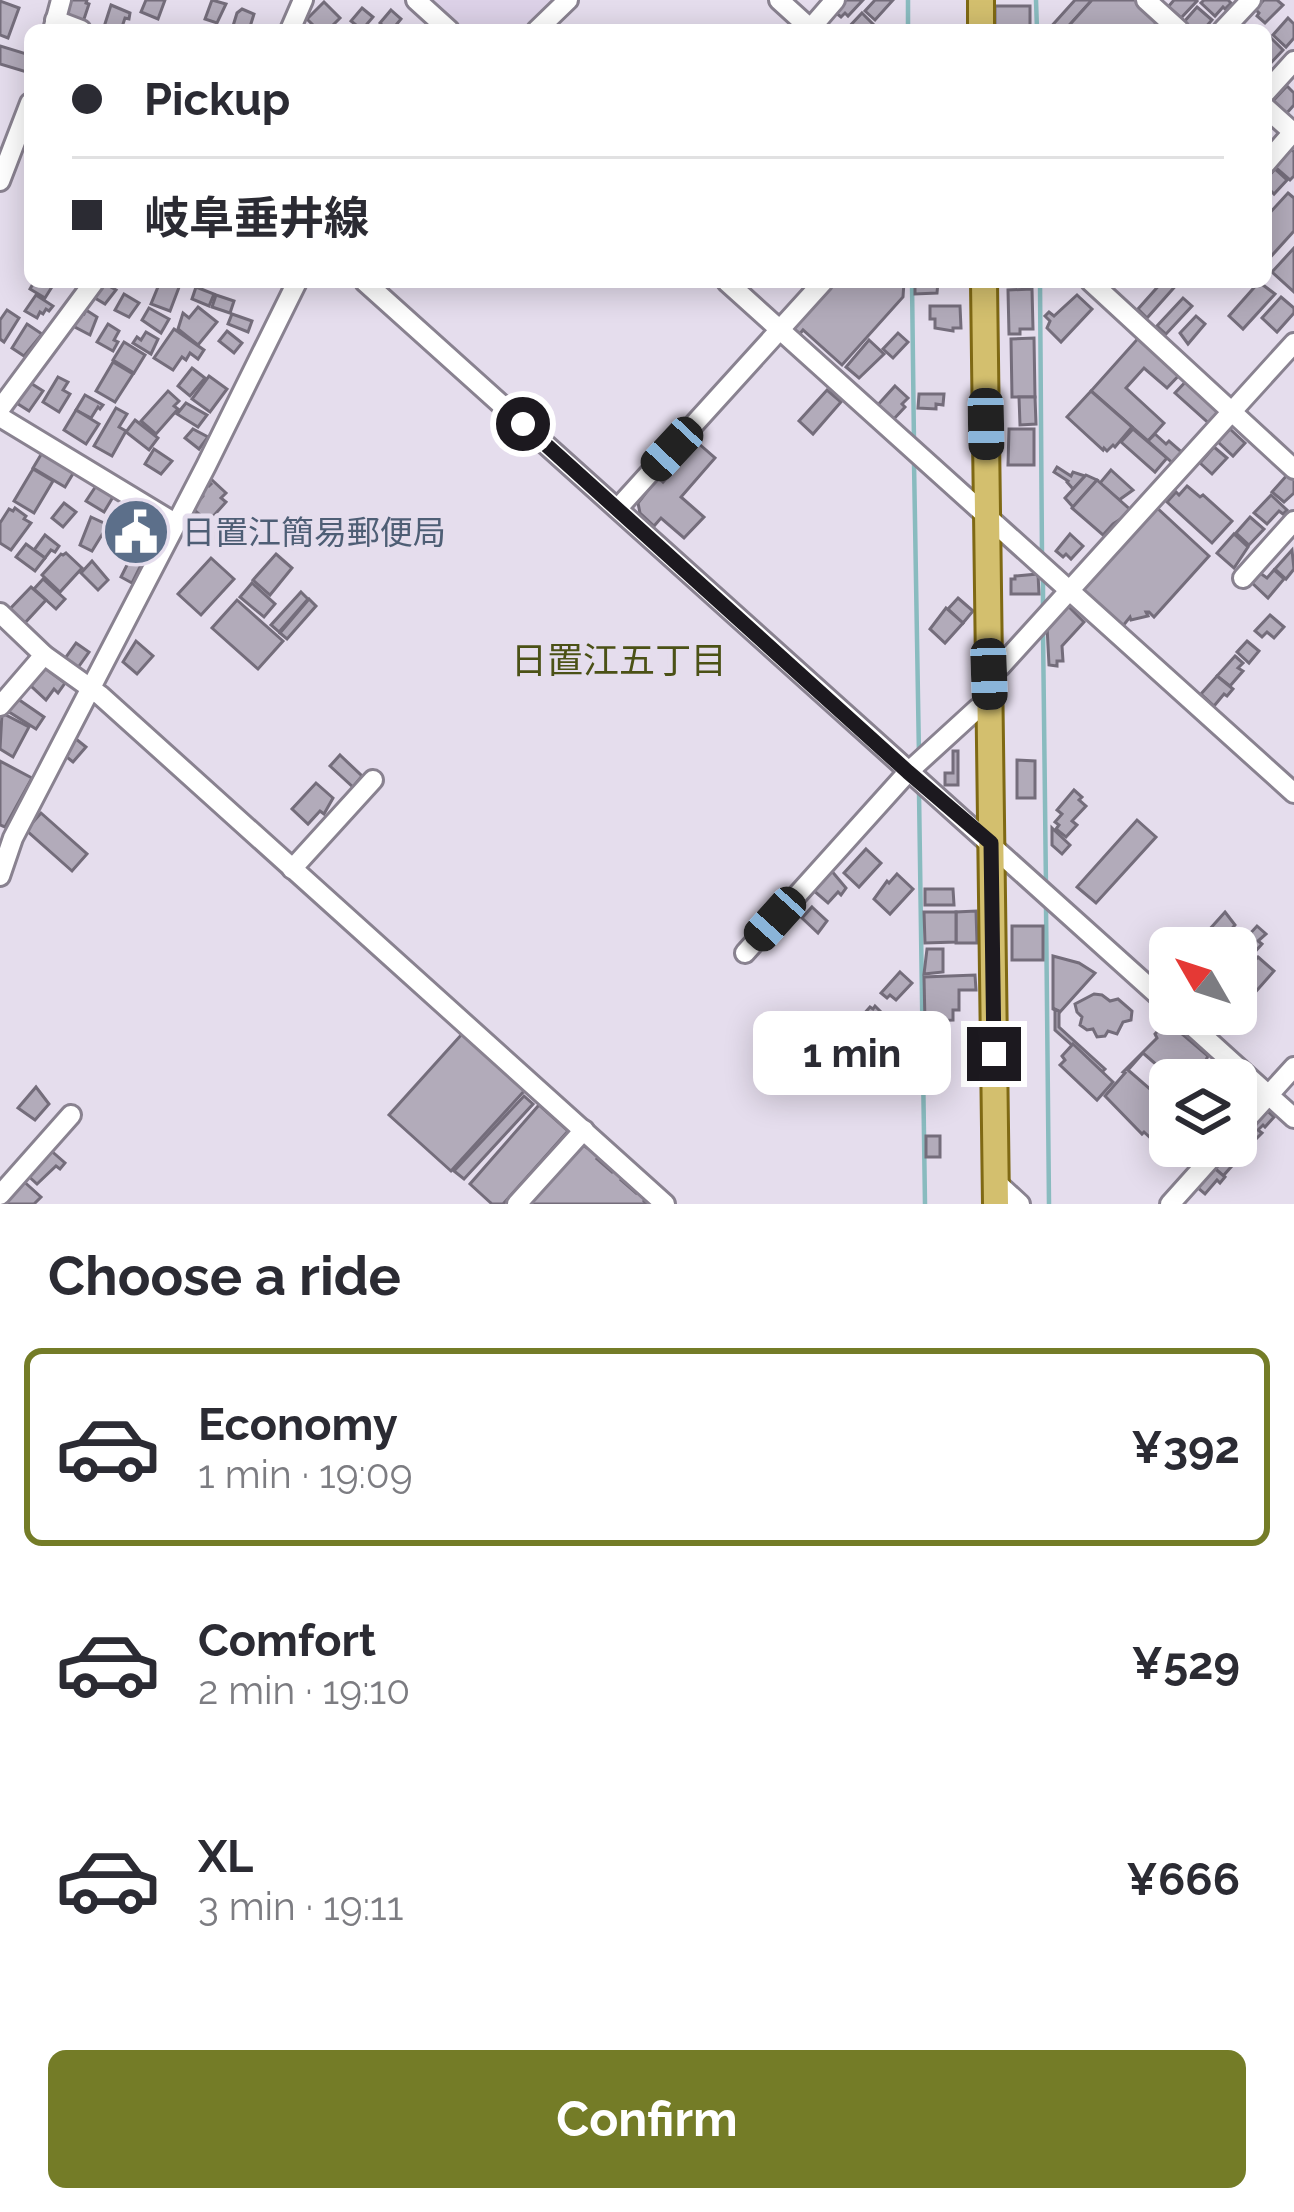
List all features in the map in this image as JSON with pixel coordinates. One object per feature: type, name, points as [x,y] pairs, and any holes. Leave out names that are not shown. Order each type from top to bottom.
[{"type":"main road","points":[[984,288],[996,1193]]},
{"type":"street","points":[[416,0],[442,24]]},
{"type":"street","points":[[543,24],[568,0]]},
{"type":"street","points":[[815,24],[835,0]]},
{"type":"street","points":[[1228,24],[1250,0]]},
{"type":"street","points":[[1150,1],[1173,24]]},
{"type":"street","points":[[784,2],[806,24]]},
{"type":"street","points":[[1272,85],[1294,61]]},
{"type":"street","points":[[1272,156],[1293,133]]},
{"type":"street","points":[[0,181],[24,135]]},
{"type":"street","points":[[90,288],[0,413],[176,523]]},
{"type":"street","points":[[0,876],[13,838],[294,288]]},
{"type":"street","points":[[372,288],[1149,987]]},
{"type":"street","points":[[734,288],[1294,793]]},
{"type":"street","points":[[618,508],[818,288]]},
{"type":"street","points":[[1098,288],[1294,469]]},
{"type":"street","points":[[989,674],[1294,343]]},
{"type":"street","points":[[1243,578],[1294,521]]},
{"type":"street","points":[[0,613],[44,655],[90,688],[665,1204]]},
{"type":"street","points":[[0,706],[44,655]]},
{"type":"street","points":[[745,953],[908,772],[977,709],[990,704]]},
{"type":"street","points":[[292,869],[373,780]]},
{"type":"street","points":[[1202,1035],[1294,1118]]},
{"type":"street","points":[[1257,1107],[1294,1067]]},
{"type":"street","points":[[0,1195],[71,1115]]},
{"type":"street","points":[[517,1204],[584,1130]]},
{"type":"street","points":[[1170,1204],[1203,1167]]},
{"type":"street","points":[[996,1193],[1021,1204]]},
{"type":"shaded area","points":[[429,0],[555,0],[531,24],[455,24]]},
{"type":"building","points":[[64,0],[87,0],[82,24],[58,20]]},
{"type":"building","points":[[146,0],[165,0],[158,19],[141,12]]},
{"type":"building","points":[[212,0],[226,4],[217,23],[205,19]]},
{"type":"building","points":[[846,0],[863,0],[841,17],[835,12]]},
{"type":"building","points":[[875,0],[893,0],[875,20],[865,11]]},
{"type":"building","points":[[1075,0],[1092,0],[1070,24],[1053,24]]},
{"type":"building","points":[[1092,0],[1136,0],[1158,21],[1155,24],[1070,24]]},
{"type":"building","points":[[1174,0],[1197,1],[1181,18],[1168,7]]},
{"type":"building","points":[[1264,0],[1283,5],[1265,23],[1255,9]]},
{"type":"building","points":[[0,1],[19,8],[8,38],[0,35]]},
{"type":"building","points":[[324,2],[340,18],[334,24],[312,24],[307,19]]},
{"type":"building","points":[[1201,3],[1231,3],[1215,16]]},
{"type":"building","points":[[111,5],[130,13],[123,24],[105,24]]},
{"type":"building","points":[[995,6],[1030,6],[1030,24],[995,24]]},
{"type":"building","points":[[1197,7],[1212,20],[1208,24],[1183,23]]},
{"type":"building","points":[[362,8],[373,17],[367,24],[351,21]]},
{"type":"building","points":[[242,9],[254,14],[251,24],[234,24]]},
{"type":"building","points":[[391,10],[401,19],[397,24],[380,23]]},
{"type":"building","points":[[862,13],[873,24],[852,24]]},
{"type":"building","points":[[1288,18],[1294,24],[1294,38],[1286,47],[1273,35]]},
{"type":"building","points":[[1272,39],[1283,50],[1272,62]]},
{"type":"building","points":[[0,46],[24,53],[24,71],[0,64]]},
{"type":"building","points":[[1287,86],[1294,93],[1294,105],[1286,114],[1272,102]]},
{"type":"building","points":[[1291,149],[1294,176],[1290,180],[1275,167]]},
{"type":"building","points":[[1275,169],[1287,180],[1274,194],[1272,192]]},
{"type":"building","points":[[1288,193],[1294,198],[1294,231],[1272,255],[1272,210]]},
{"type":"building","points":[[1294,248],[1294,292],[1272,272]]},
{"type":"building","points":[[31,288],[51,288],[45,298]]},
{"type":"building","points":[[97,288],[116,290],[105,304],[93,293]]},
{"type":"building","points":[[158,288],[179,288],[170,311],[151,304]]},
{"type":"building","points":[[196,288],[214,294],[209,306],[192,299]]},
{"type":"building","points":[[821,288],[904,288],[903,297],[842,365],[803,330],[798,336],[787,326]]},
{"type":"building","points":[[915,288],[937,288],[937,293],[915,294]]},
{"type":"building","points":[[1157,288],[1174,288],[1147,318],[1138,309]]},
{"type":"building","points":[[1254,288],[1267,288],[1275,294],[1243,329],[1229,316]]},
{"type":"building","points":[[1032,289],[1033,329],[1009,334],[1008,290]]},
{"type":"building","points":[[124,294],[139,303],[129,317],[115,310]]},
{"type":"building","points":[[36,295],[53,306],[37,318],[25,311]]},
{"type":"building","points":[[216,295],[234,301],[230,313],[212,307]]},
{"type":"building","points":[[1077,295],[1092,309],[1061,342],[1047,328],[1050,321],[1045,316],[1049,312],[1054,316]]},
{"type":"building","points":[[1281,297],[1294,313],[1277,332],[1262,318]]},
{"type":"building","points":[[1183,298],[1192,306],[1166,334],[1157,326]]},
{"type":"building","points":[[930,306],[960,306],[961,328],[935,328]]},
{"type":"building","points":[[198,307],[217,322],[198,345],[178,329],[183,313],[189,318]]},
{"type":"building","points":[[149,308],[169,319],[161,333],[142,320]]},
{"type":"building","points":[[7,310],[19,318],[4,342],[0,320]]},
{"type":"building","points":[[86,310],[97,317],[90,335],[73,326]]},
{"type":"building","points":[[232,314],[252,321],[248,332],[228,324]]},
{"type":"building","points":[[1196,316],[1205,324],[1188,344],[1180,333]]},
{"type":"building","points":[[27,324],[42,334],[24,356],[12,348]]},
{"type":"building","points":[[108,324],[119,331],[113,351],[97,342]]},
{"type":"building","points":[[174,329],[204,350],[198,359],[190,353],[186,360],[182,357],[173,370],[154,358]]},
{"type":"building","points":[[227,331],[242,343],[234,353],[219,341]]},
{"type":"building","points":[[146,332],[158,339],[151,354],[133,343]]},
{"type":"building","points":[[898,333],[908,342],[893,358],[883,349]]},
{"type":"building","points":[[1142,334],[1183,371],[1167,388],[1144,368],[1126,388],[1164,423],[1148,441],[1091,391]]},
{"type":"building","points":[[1034,338],[1035,397],[1012,397],[1011,339]]},
{"type":"building","points":[[869,340],[884,354],[859,378],[846,367]]},
{"type":"building","points":[[124,342],[145,355],[134,373],[113,360]]},
{"type":"building","points":[[113,362],[133,374],[115,402],[96,391]]},
{"type":"building","points":[[192,368],[205,378],[190,396],[178,386]]},
{"type":"building","points":[[209,376],[227,389],[210,412],[192,399]]},
{"type":"building","points":[[58,377],[68,382],[63,390],[70,394],[59,412],[43,402]]},
{"type":"building","points":[[1190,377],[1226,410],[1212,426],[1175,393]]},
{"type":"building","points":[[29,382],[43,391],[29,411],[15,402]]},
{"type":"building","points":[[895,386],[908,398],[892,421],[876,407]]},
{"type":"building","points":[[827,390],[841,402],[813,434],[799,421]]},
{"type":"building","points":[[168,391],[179,401],[174,406],[178,409],[156,434],[141,421]]},
{"type":"building","points":[[1091,391],[1132,427],[1107,451],[1067,417]]},
{"type":"building","points":[[919,394],[944,394],[943,405],[918,408]]},
{"type":"building","points":[[85,395],[103,405],[91,418],[76,410]]},
{"type":"building","points":[[1019,397],[1035,397],[1036,424],[1020,425]]},
{"type":"building","points":[[186,403],[207,415],[198,427],[177,414]]},
{"type":"building","points":[[116,408],[127,414],[119,427],[126,431],[112,456],[94,446]]},
{"type":"building","points":[[76,410],[99,424],[86,444],[64,430]]},
{"type":"building","points":[[135,420],[158,438],[149,450],[126,432]]},
{"type":"building","points":[[193,429],[208,437],[199,449],[185,438]]},
{"type":"building","points":[[1009,429],[1034,429],[1034,465],[1008,465]]},
{"type":"building","points":[[1133,429],[1167,458],[1155,472],[1121,442]]},
{"type":"building","points":[[1230,429],[1245,443],[1233,456],[1218,442]]},
{"type":"building","points":[[1155,434],[1185,455],[1176,466],[1148,441]]},
{"type":"building","points":[[698,443],[715,458],[681,497],[704,517],[684,538],[661,518],[654,526],[640,513],[638,503],[658,477],[663,482]]},
{"type":"building","points":[[1214,447],[1227,458],[1212,474],[1200,463]]},
{"type":"building","points":[[154,449],[172,461],[161,474],[145,464]]},
{"type":"building","points":[[42,453],[74,472],[65,487],[33,468]]},
{"type":"building","points":[[1057,467],[1071,476],[1073,472],[1085,476],[1073,489],[1054,472]]},
{"type":"building","points":[[33,469],[53,481],[34,513],[14,501]]},
{"type":"building","points":[[1111,470],[1133,490],[1119,500],[1100,483]]},
{"type":"building","points":[[1288,474],[1294,479],[1294,493],[1284,502],[1272,492]]},
{"type":"building","points":[[1086,475],[1097,480],[1073,507],[1065,498]]},
{"type":"building","points":[[211,479],[226,493],[221,498],[226,502],[208,522],[192,508]]},
{"type":"building","points":[[1097,480],[1133,512],[1103,535],[1072,508]]},
{"type":"building","points":[[96,486],[113,497],[104,512],[86,501]]},
{"type":"building","points":[[1187,486],[1232,521],[1212,543],[1167,502]]},
{"type":"building","points":[[1271,495],[1287,510],[1279,511],[1267,524],[1254,513]]},
{"type":"building","points":[[64,503],[76,512],[63,527],[52,518]]},
{"type":"building","points":[[127,507],[162,524],[137,560],[108,545]]},
{"type":"building","points":[[1156,507],[1209,556],[1154,617],[1146,612],[1148,616],[1130,617],[1122,627],[1081,590]]},
{"type":"building","points":[[15,508],[31,523],[11,550],[0,543],[0,523]]},
{"type":"building","points":[[195,512],[218,534],[209,543],[187,522]]},
{"type":"building","points":[[91,517],[108,525],[92,551],[80,545]]},
{"type":"building","points":[[1250,517],[1264,529],[1249,545],[1236,533]]},
{"type":"building","points":[[1070,534],[1083,546],[1071,559],[1056,551]]},
{"type":"building","points":[[1234,534],[1248,547],[1234,568],[1217,553]]},
{"type":"building","points":[[45,535],[59,546],[45,558],[34,550]]},
{"type":"building","points":[[26,544],[45,558],[35,571],[16,557]]},
{"type":"building","points":[[1292,550],[1294,569],[1286,579],[1275,569]]},
{"type":"building","points":[[66,553],[82,568],[60,592],[42,575]]},
{"type":"building","points":[[276,554],[292,568],[270,595],[253,580]]},
{"type":"building","points":[[211,558],[234,579],[201,615],[178,594]]},
{"type":"building","points":[[130,559],[141,565],[132,583],[121,577]]},
{"type":"building","points":[[92,561],[108,580],[98,590],[81,573]]},
{"type":"building","points":[[1274,570],[1284,579],[1268,598],[1251,582],[1260,573],[1267,578]]},
{"type":"building","points":[[1038,574],[1039,594],[1011,594],[1015,576]]},
{"type":"building","points":[[43,579],[65,599],[56,609],[34,589]]},
{"type":"building","points":[[252,583],[275,604],[264,617],[240,597]]},
{"type":"building","points":[[31,587],[46,600],[22,626],[7,612]]},
{"type":"building","points":[[301,592],[308,599],[279,632],[271,625]]},
{"type":"building","points":[[958,598],[973,611],[963,623],[948,609]]},
{"type":"building","points":[[309,599],[316,606],[287,639],[280,633]]},
{"type":"building","points":[[237,600],[283,641],[258,669],[212,628]]},
{"type":"building","points":[[1067,605],[1084,622],[1062,646],[1063,661],[1049,665],[1047,626]]},
{"type":"building","points":[[946,608],[963,623],[945,643],[930,629]]},
{"type":"building","points":[[1270,615],[1284,627],[1274,638],[1267,632],[1262,637],[1255,631]]},
{"type":"building","points":[[136,641],[153,656],[137,674],[123,662]]},
{"type":"building","points":[[1247,641],[1259,651],[1249,663],[1237,652]]},
{"type":"building","points":[[76,643],[89,652],[77,669],[64,660]]},
{"type":"building","points":[[1235,656],[1243,663],[1238,668],[1243,671],[1230,686],[1217,676]]},
{"type":"building","points":[[45,668],[65,683],[46,700],[31,686]]},
{"type":"building","points":[[1217,676],[1233,689],[1214,706],[1201,694]]},
{"type":"building","points":[[15,697],[44,717],[36,729],[6,710]]},
{"type":"building","points":[[2,713],[29,727],[13,757],[0,749]]},
{"type":"building","points":[[76,739],[86,747],[73,762],[63,754]]},
{"type":"building","points":[[953,751],[958,751],[958,785],[945,785],[945,773],[953,773]]},
{"type":"building","points":[[340,755],[362,776],[353,787],[330,766]]},
{"type":"building","points":[[1017,760],[1035,761],[1035,798],[1017,798]]},
{"type":"building","points":[[0,761],[32,778],[5,827],[0,825]]},
{"type":"building","points":[[316,783],[333,798],[324,814],[320,811],[308,824],[292,809]]},
{"type":"building","points":[[1074,790],[1086,806],[1072,821],[1077,825],[1066,837],[1056,829],[1062,814],[1057,810]]},
{"type":"building","points":[[41,813],[87,854],[72,871],[26,830]]},
{"type":"building","points":[[1137,820],[1156,837],[1096,903],[1077,887]]},
{"type":"building","points":[[1052,828],[1070,845],[1062,854],[1052,845]]},
{"type":"building","points":[[866,849],[881,863],[859,887],[844,873]]},
{"type":"building","points":[[830,869],[846,888],[828,903],[813,890]]},
{"type":"building","points":[[897,874],[913,889],[890,914],[874,899]]},
{"type":"building","points":[[925,889],[953,889],[954,905],[925,905]]},
{"type":"building","points":[[812,907],[827,921],[818,933],[802,918]]},
{"type":"building","points":[[976,911],[977,943],[956,943],[956,912]]},
{"type":"building","points":[[924,912],[956,912],[956,942],[925,943]]},
{"type":"building","points":[[1225,912],[1235,925],[1233,927],[1212,927]]},
{"type":"building","points":[[1012,926],[1043,926],[1043,960],[1012,960]]},
{"type":"building","points":[[1257,926],[1266,934],[1257,950],[1257,927]]},
{"type":"building","points":[[927,949],[943,949],[943,972],[924,974]]},
{"type":"building","points":[[1053,956],[1095,973],[1060,1012],[1053,1009]]},
{"type":"building","points":[[1257,958],[1274,971],[1257,990]]},
{"type":"building","points":[[900,972],[912,983],[896,1000],[887,998],[881,993]]},
{"type":"building","points":[[975,975],[976,990],[959,990],[959,1010],[953,1010],[953,1020],[925,1021],[924,977]]},
{"type":"building","points":[[1094,994],[1118,999],[1132,1011],[1131,1020],[1123,1022],[1117,1034],[1108,1031],[1097,1037],[1093,1029],[1080,1025],[1082,1017],[1075,1004]]},
{"type":"building","points":[[875,1006],[884,1015],[866,1035],[855,1024]]},
{"type":"building","points":[[1055,1009],[1059,1027],[1105,1069],[1102,1072],[1055,1030]]},
{"type":"building","points":[[462,1034],[525,1090],[451,1171],[389,1115]]},
{"type":"building","points":[[1183,1035],[1208,1056],[1150,1059],[1143,1053],[1128,1070],[1149,1088],[1149,1137],[1105,1096],[1123,1072],[1157,1038]]},
{"type":"building","points":[[902,1038],[915,1048],[898,1068],[886,1057]]},
{"type":"building","points":[[1073,1044],[1113,1082],[1097,1100],[1060,1065]]},
{"type":"building","points":[[36,1087],[49,1104],[35,1120],[18,1108]]},
{"type":"building","points":[[524,1096],[533,1104],[464,1179],[454,1171]]},
{"type":"building","points":[[539,1105],[568,1131],[503,1204],[492,1204],[470,1184]]},
{"type":"building","points":[[1264,1108],[1274,1117],[1258,1130],[1262,1133],[1257,1138],[1257,1116]]},
{"type":"building","points":[[926,1136],[940,1136],[940,1157],[926,1157]]},
{"type":"building","points":[[581,1144],[600,1156],[597,1159],[612,1172],[615,1169],[648,1204],[527,1204]]},
{"type":"building","points":[[48,1148],[65,1163],[37,1184],[25,1173]]},
{"type":"building","points":[[1211,1167],[1225,1177],[1205,1194],[1197,1182]]},
{"type":"building","points":[[20,1178],[41,1197],[34,1204],[0,1204]]},
{"type":"waterway","points":[[908,0],[908,24]]},
{"type":"waterway","points":[[1036,0],[1037,24]]},
{"type":"waterway","points":[[912,288],[914,444]]},
{"type":"waterway","points":[[1040,288],[1042,558]]},
{"type":"waterway","points":[[914,462],[919,756]]},
{"type":"waterway","points":[[1043,576],[1043,612]]},
{"type":"waterway","points":[[1043,630],[1046,888]]},
{"type":"waterway","points":[[919,792],[925,1204]]},
{"type":"waterway","points":[[1046,906],[1049,1204]]},
{"type":"place","name":"日置江簡易郵便局","points":[[136,532]]},
{"type":"district","name":"日置江五丁目","points":[[619,660]]},
{"type":"route","points":[[523,424],[991,843],[994,1054]]}]
